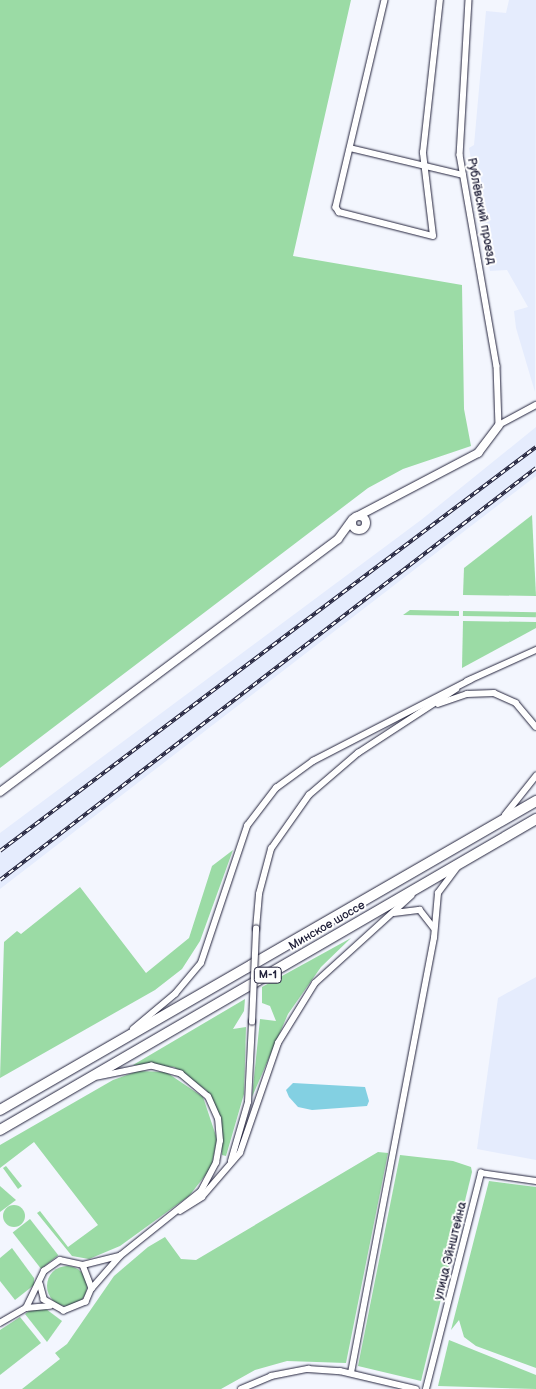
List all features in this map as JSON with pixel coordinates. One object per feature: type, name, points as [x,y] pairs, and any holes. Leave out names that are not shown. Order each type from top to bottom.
[{"type":"highway","name":"Минское шоссе","points":[[0,1110],[536,801]]},
{"type":"highway","name":"Минское шоссе","points":[[0,1130],[536,819]]},
{"type":"street","points":[[385,0],[350,148],[339,212],[433,236],[423,153],[440,0]]},
{"type":"street","name":"Рублёвский проезд","points":[[468,0],[460,140],[463,175],[498,366],[499,425]]},
{"type":"street","points":[[350,148],[425,168],[463,175]]},
{"type":"street","points":[[338,539],[355,518],[382,506],[478,453],[499,425],[536,404]]},
{"type":"street","points":[[0,792],[338,539],[363,528],[382,506]]},
{"type":"street","points":[[355,518],[353,528],[363,528]]},
{"type":"street","points":[[355,518],[365,519],[363,528]]},
{"type":"street","points":[[107,1048],[175,994],[201,963],[247,826],[276,788],[313,761],[470,680],[536,650]]},
{"type":"street","points":[[228,1168],[248,1102],[259,894],[271,849],[308,795],[358,752],[470,680]]},
{"type":"street","points":[[429,708],[467,694],[494,694],[516,703],[536,727]]},
{"type":"street","points":[[494,826],[536,776]]},
{"type":"street","points":[[351,1373],[442,883],[465,861]]},
{"type":"street","points":[[0,1323],[26,1308],[50,1306],[64,1311],[80,1308],[92,1288],[120,1256],[202,1197],[228,1168],[244,1143],[278,1042],[293,1015],[332,964],[424,884]]},
{"type":"street","points":[[388,917],[409,908],[420,910],[434,928]]},
{"type":"street","points":[[86,1080],[139,1067],[162,1067],[191,1080],[208,1097],[218,1119],[219,1150],[207,1182],[180,1211]]},
{"type":"street","name":"улица Эйнштейна","points":[[426,1389],[481,1173],[536,1181]]},
{"type":"street","points":[[26,1308],[40,1285],[44,1271],[54,1262],[66,1259],[83,1265],[120,1256]]},
{"type":"street","points":[[83,1265],[92,1288]]},
{"type":"street","points":[[40,1285],[50,1306]]},
{"type":"street","points":[[241,1389],[299,1369],[351,1373],[416,1389]]},
{"type":"shaded area","points":[[509,0],[536,0],[535,392],[516,328],[514,311],[528,307],[507,270],[490,271],[469,148],[474,145],[486,11],[506,13]]},
{"type":"shaded area","points":[[536,427],[536,476],[0,889],[0,833],[421,520]]},
{"type":"shaded area","points":[[536,977],[536,1160],[477,1149],[498,998]]},
{"type":"green space","points":[[0,0],[351,0],[293,256],[462,285],[464,409],[471,446],[403,469],[368,488],[0,768]]},
{"type":"green space","points":[[532,515],[536,596],[463,595],[464,568]]},
{"type":"green space","points":[[410,610],[459,611],[459,616],[403,615]]},
{"type":"green space","points":[[463,611],[536,612],[536,617],[463,616]]},
{"type":"green space","points":[[463,621],[536,622],[536,628],[462,668]]},
{"type":"green space","points":[[233,850],[200,941],[182,969],[155,990],[0,1078],[4,942],[17,931],[21,934],[80,887],[146,973],[189,938],[212,866]]},
{"type":"green space","points":[[351,938],[321,967],[288,1014],[252,1097],[260,1019],[276,1021],[270,1006],[262,1003],[262,987]]},
{"type":"green space","points":[[245,999],[244,1011],[233,1029],[246,1027],[244,1094],[226,1156],[222,1155],[220,1116],[206,1090],[174,1067],[133,1065]]},
{"type":"green space","points":[[138,1071],[166,1072],[203,1097],[217,1139],[211,1168],[189,1196],[120,1246],[89,1259],[72,1256],[37,1213],[40,1211],[68,1247],[98,1225],[34,1142],[0,1168],[0,1145],[113,1080]]},
{"type":"green space","points":[[378,1152],[388,1153],[346,1363],[287,1361],[255,1370],[221,1389],[22,1389],[60,1359],[55,1353],[67,1344],[114,1276],[148,1247],[165,1237],[181,1259],[196,1260]]},
{"type":"green space","points":[[400,1155],[453,1161],[471,1167],[472,1172],[421,1381],[358,1366]]},
{"type":"green space","points":[[6,1166],[22,1186],[18,1189],[3,1168]]},
{"type":"green space","points":[[489,1181],[536,1187],[536,1368],[476,1346],[464,1337],[459,1320],[451,1330]]},
{"type":"green space","points":[[0,1186],[16,1200],[0,1212]]},
{"type":"green space","points":[[14,1205],[22,1208],[25,1216],[22,1224],[14,1227],[6,1224],[3,1216],[6,1208]]},
{"type":"green space","points":[[30,1219],[58,1255],[41,1269],[13,1233]]},
{"type":"green space","points":[[12,1248],[34,1278],[34,1285],[15,1300],[0,1281],[0,1258]]},
{"type":"green space","points":[[71,1266],[78,1269],[84,1275],[87,1286],[86,1294],[78,1303],[71,1306],[63,1306],[56,1303],[48,1294],[47,1282],[50,1275],[59,1267]]},
{"type":"green space","points":[[32,1309],[46,1309],[62,1321],[47,1342],[25,1314]]},
{"type":"green space","points":[[20,1317],[41,1343],[0,1375],[0,1330]]},
{"type":"green space","points":[[449,1340],[536,1375],[536,1389],[438,1386]]},
{"type":"water","points":[[293,1083],[365,1087],[369,1101],[367,1106],[312,1110],[298,1107],[289,1097],[286,1090]]},
{"type":"railway","points":[[0,851],[536,447]]},
{"type":"railway","points":[[0,880],[536,468]]}]
